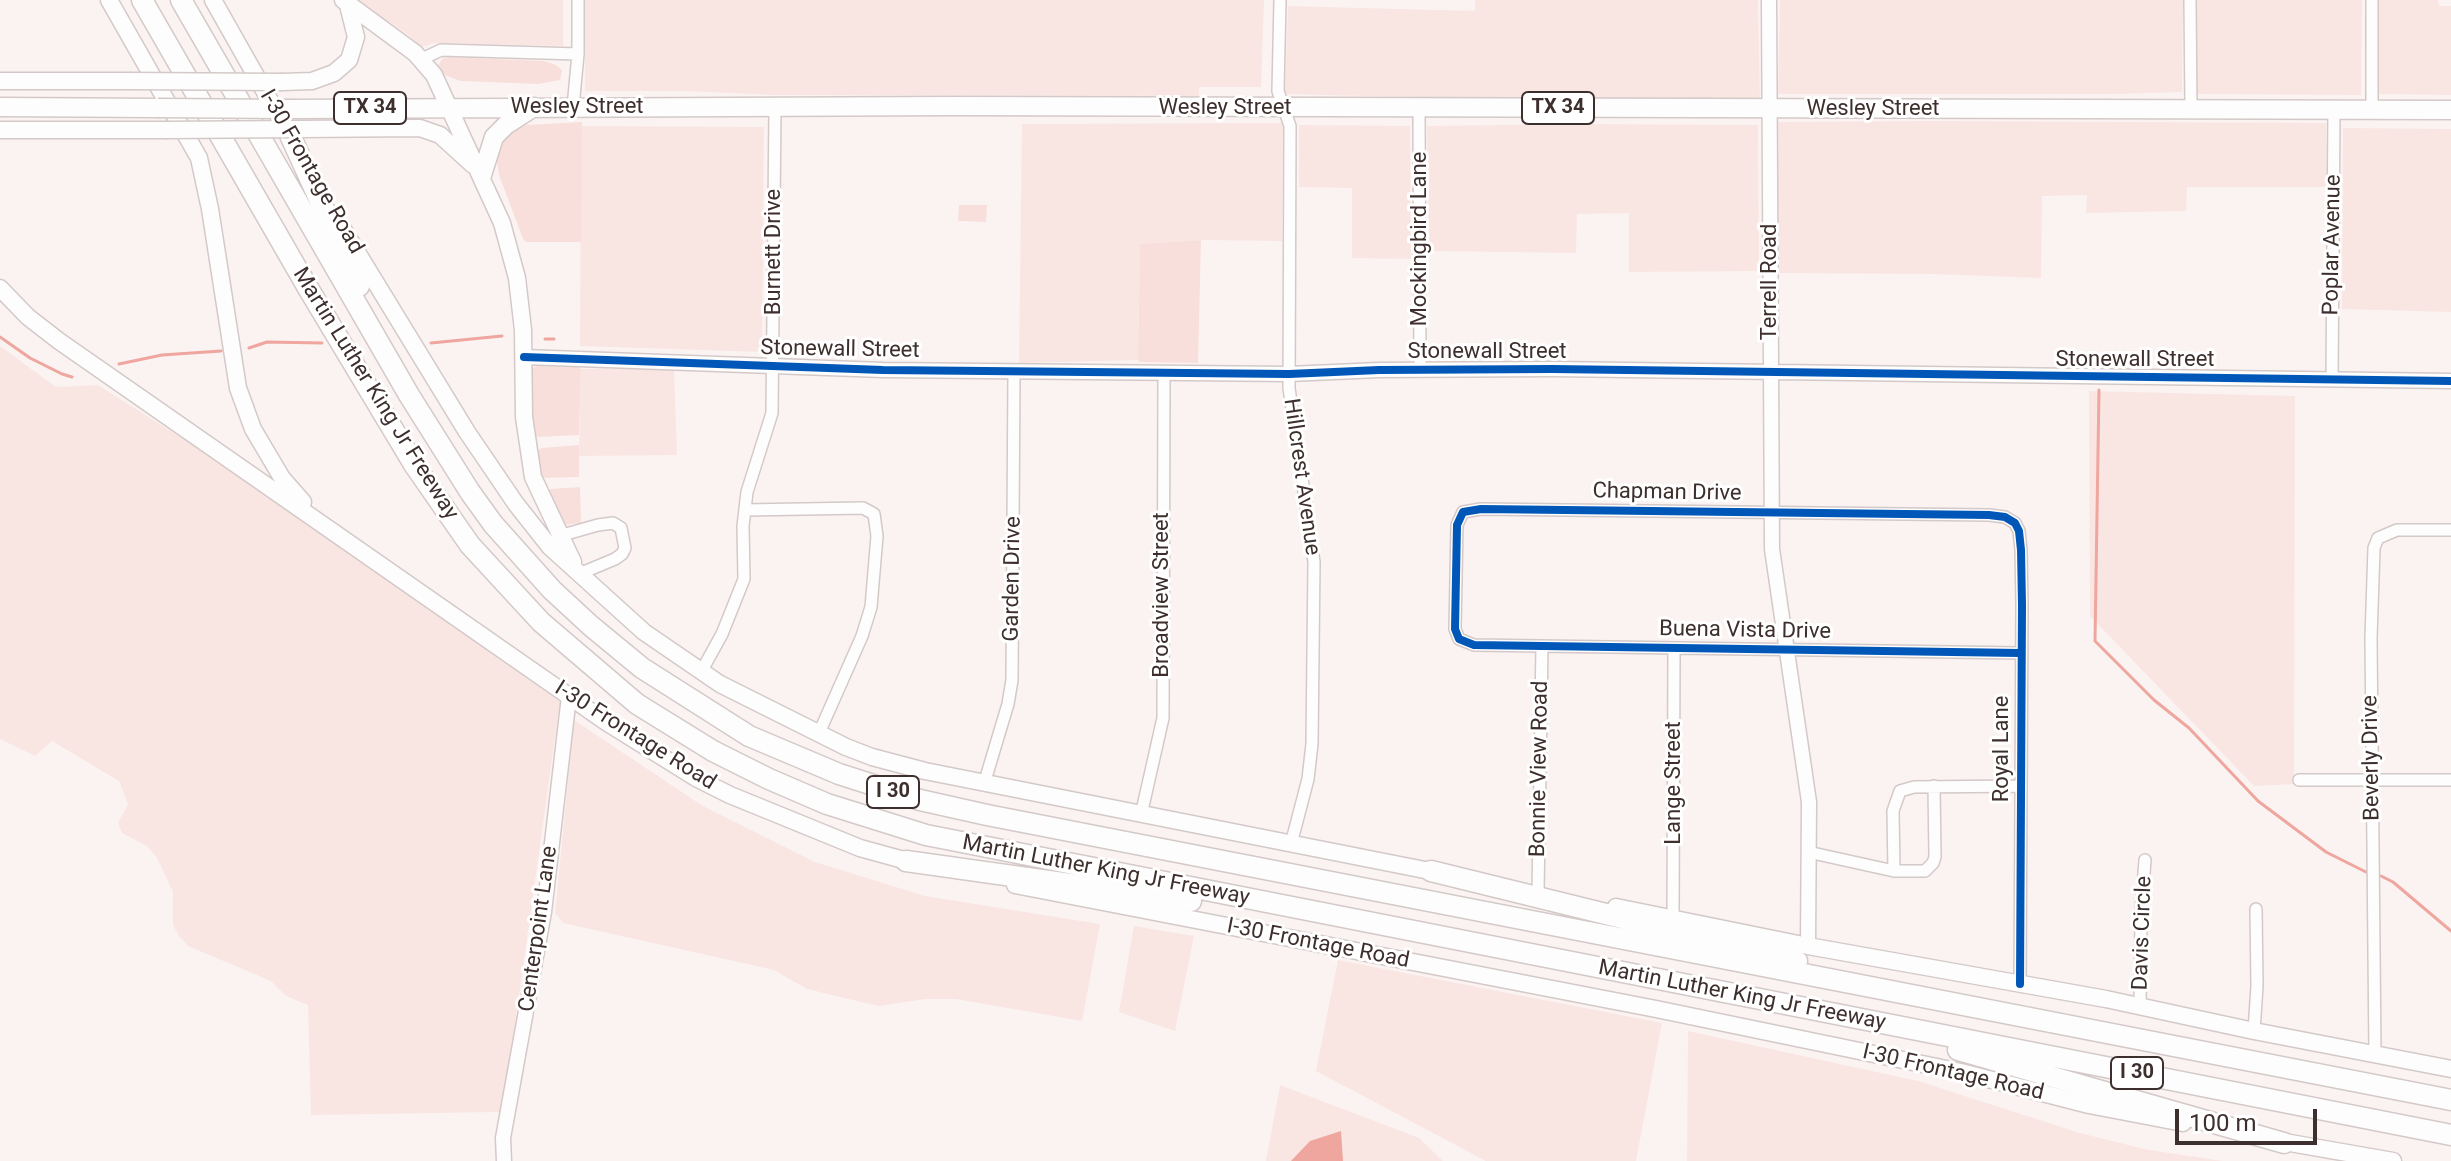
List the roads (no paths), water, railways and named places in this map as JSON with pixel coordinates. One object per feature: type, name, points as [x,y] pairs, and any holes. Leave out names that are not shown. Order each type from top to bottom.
[{"type":"highway","name":"Martin Luther King Jr Freeway","points":[[142,0],[415,466],[470,545],[541,622],[637,704],[713,751],[769,779],[827,804],[926,835],[2451,1135]]},
{"type":"highway","name":"Martin Luther King Jr Freeway","points":[[181,0],[409,395],[493,524],[552,590],[591,626],[642,668],[749,736],[805,761],[896,793],[987,815],[2451,1100]]},
{"type":"highway","points":[[294,132],[409,395]]},
{"type":"highway","points":[[906,861],[1386,927]]},
{"type":"highway","points":[[1431,871],[1745,947],[1971,1008]]},
{"type":"highway","points":[[1823,1012],[2284,1143]]},
{"type":"main road","name":"I-30 Frontage Road","points":[[109,0],[199,158],[238,388],[253,429],[282,478],[323,524]]},
{"type":"main road","name":"I-30 Frontage Road","points":[[213,0],[294,132],[342,227],[467,432],[516,504],[550,547],[644,632],[701,672],[819,733],[872,757],[984,784],[2451,1069]]},
{"type":"main road","name":"I-30 Frontage Road","points":[[345,2],[422,59],[434,75],[502,223],[517,278],[524,357],[524,417],[533,477],[579,574]]},
{"type":"main road","points":[[0,81],[312,81],[334,73],[349,60],[356,37],[345,2]]},
{"type":"main road","name":"Wesley Street","points":[[0,107],[2451,110]]},
{"type":"main road","points":[[482,175],[494,137],[534,107]]},
{"type":"main road","points":[[0,130],[294,132],[420,128],[440,135],[464,154],[482,175]]},
{"type":"main road","name":"I-30 Frontage Road","points":[[0,288],[28,317],[59,341],[606,722],[696,778],[730,795],[860,848],[906,861],[1128,908],[1656,1009],[1961,1072],[2089,1105],[2393,1161]]},
{"type":"street","points":[[573,107],[578,54],[578,0]]},
{"type":"street","name":"Hillcrest Avenue","points":[[1280,0],[1278,91],[1290,126],[1289,374],[1292,417],[1314,562],[1312,744],[1308,779],[1291,844]]},
{"type":"street","name":"Terrell Road","points":[[1769,0],[1772,549],[1809,802],[1808,946]]},
{"type":"street","points":[[2190,0],[2191,109]]},
{"type":"street","points":[[2372,0],[2372,109]]},
{"type":"street","points":[[422,59],[441,50],[578,54]]},
{"type":"street","name":"Burnett Drive","points":[[701,672],[722,634],[744,579],[747,492],[772,413],[775,107]]},
{"type":"street","name":"Mockingbird Lane","points":[[1419,108],[1420,370]]},
{"type":"street","name":"Poplar Avenue","points":[[2332,380],[2334,109]]},
{"type":"street","name":"Stonewall Street","points":[[524,357],[774,367],[1164,373],[1289,374],[1420,370],[2451,381]]},
{"type":"street","name":"Garden Drive","points":[[984,784],[1012,680],[1014,371]]},
{"type":"street","name":"Broadview Street","points":[[1141,815],[1163,718],[1164,373]]},
{"type":"street","points":[[745,510],[863,508],[874,514],[877,536],[871,607],[862,636],[819,733]]},
{"type":"street","name":"Chapman Drive","points":[[1469,644],[1459,639],[1455,629],[1456,537],[1463,512],[1481,509],[1989,515],[2010,519]]},
{"type":"street","name":"Royal Lane","points":[[2010,519],[2019,531],[2021,550],[2020,984]]},
{"type":"street","points":[[559,536],[613,523],[621,528],[625,548],[622,554],[579,574]]},
{"type":"street","name":"Beverly Drive","points":[[2375,1055],[2371,638],[2374,548],[2378,538],[2397,530],[2451,530]]},
{"type":"street","name":"Buena Vista Drive","points":[[1469,644],[2020,653]]},
{"type":"street","name":"Bonnie View Road","points":[[1538,892],[1542,647]]},
{"type":"street","name":"Lange Street","points":[[1673,919],[1674,648]]},
{"type":"street","name":"Centerpoint Lane","points":[[504,1161],[503,1138],[544,912],[569,696]]},
{"type":"street","points":[[2299,780],[2451,780]]},
{"type":"street","points":[[1808,852],[1894,871],[1920,872],[1933,863],[1934,786]]},
{"type":"street","points":[[1894,871],[1893,811],[1896,796],[1904,788],[2020,786]]},
{"type":"street","name":"Davis Circle","points":[[2140,1007],[2145,860]]},
{"type":"street","points":[[2254,1031],[2256,909]]},
{"type":"waterway","points":[[431,343],[502,336]]},
{"type":"waterway","points":[[0,337],[30,358],[72,377]]},
{"type":"waterway","points":[[545,339],[554,339]]},
{"type":"waterway","points":[[249,348],[267,342],[322,343]]},
{"type":"waterway","points":[[119,364],[162,355],[221,351]]},
{"type":"waterway","points":[[2099,390],[2095,641],[2154,700],[2189,728],[2258,801],[2326,852],[2368,873]]},
{"type":"waterway","points":[[2381,876],[2393,882],[2451,931]]}]
